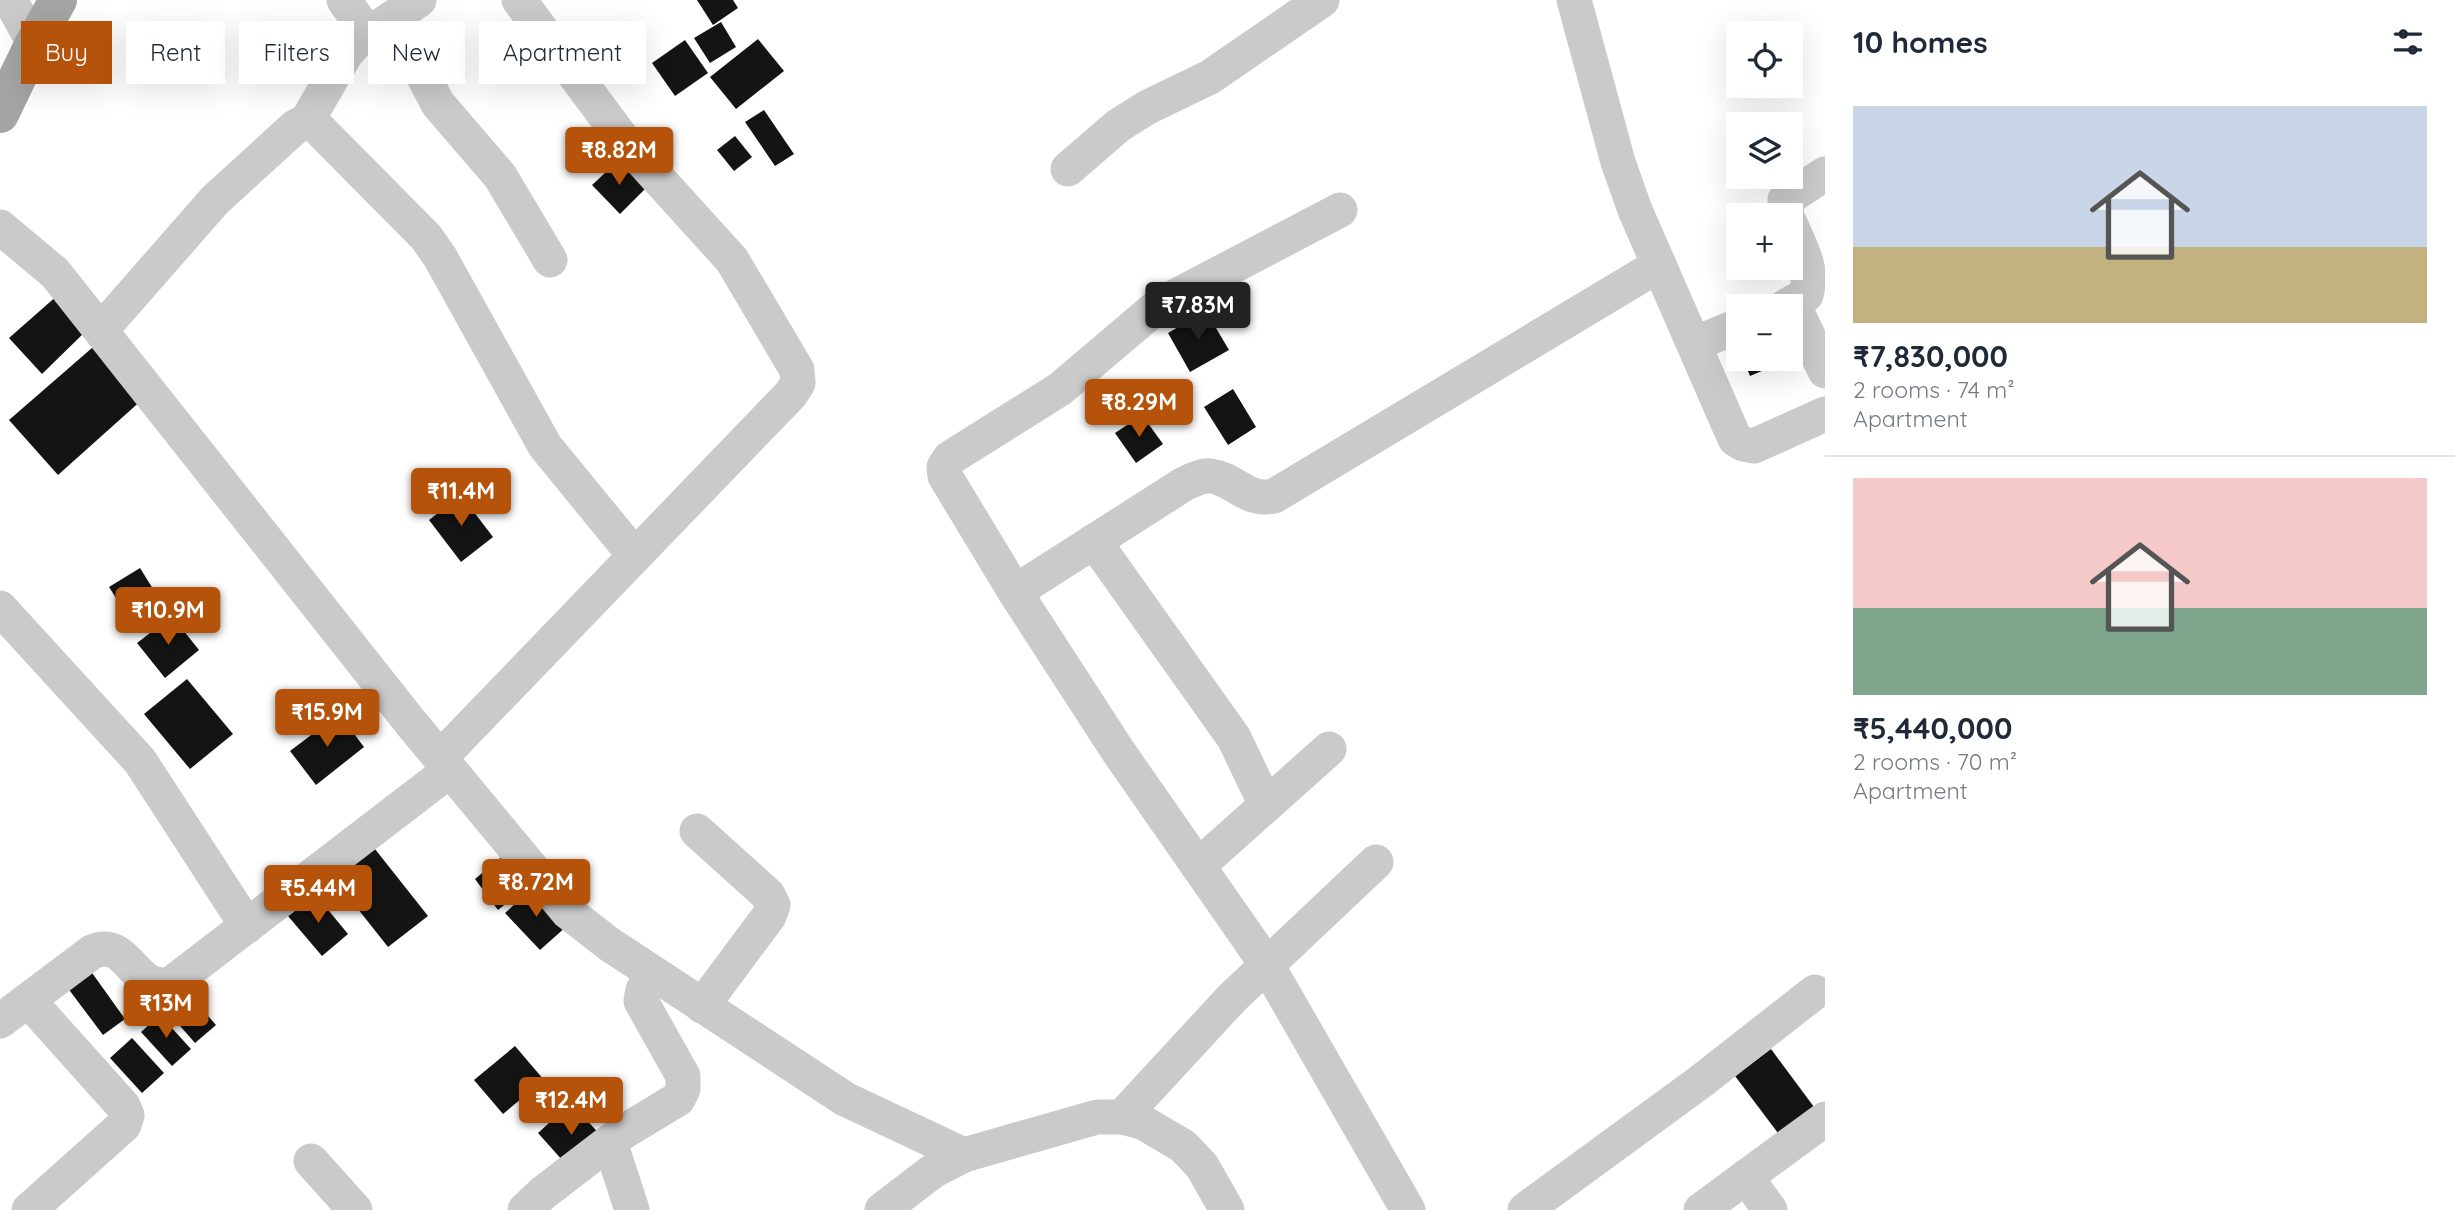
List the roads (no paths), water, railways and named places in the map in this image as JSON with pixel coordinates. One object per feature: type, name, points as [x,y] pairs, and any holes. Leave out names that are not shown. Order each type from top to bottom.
[{"type":"main road","points":[[46,21],[58,0]]},
{"type":"main road","points":[[0,114],[21,70]]},
{"type":"street","points":[[10,0],[22,21]]},
{"type":"street","points":[[344,0],[393,17],[438,104],[499,176],[550,260]]},
{"type":"street","points":[[0,1020],[101,948],[114,949],[149,983],[160,986],[171,984],[247,926],[445,764],[635,556],[791,394],[798,383],[797,370],[732,260],[624,141],[519,0]]},
{"type":"street","points":[[1068,169],[1119,125],[1148,107],[1210,77],[1322,0]]},
{"type":"street","points":[[1574,0],[1618,162],[1659,265],[1735,439],[1754,446],[1825,414]]},
{"type":"street","points":[[102,330],[215,200],[295,127],[307,121],[345,55],[393,17]]},
{"type":"street","points":[[307,121],[317,127],[426,237],[440,257],[545,446],[635,556]]},
{"type":"street","points":[[1785,203],[1784,200],[1825,174]]},
{"type":"street","points":[[1340,210],[1159,304],[1060,389],[950,458],[944,467],[945,476],[1015,592],[1118,751],[1266,965],[1408,1210]]},
{"type":"street","points":[[0,227],[55,273],[445,764],[568,912],[654,974],[845,1099],[964,1155]]},
{"type":"street","points":[[1803,254],[1810,280],[1803,297]]},
{"type":"street","points":[[1015,592],[1184,484],[1200,477],[1213,476],[1263,498],[1274,496],[1659,265]]},
{"type":"street","points":[[1803,330],[1825,372]]},
{"type":"street","points":[[1694,344],[1726,331]]},
{"type":"street","points":[[1094,541],[1234,738],[1266,805]]},
{"type":"street","points":[[0,608],[140,761],[247,926]]},
{"type":"street","points":[[1198,866],[1329,749]]},
{"type":"street","points":[[697,831],[768,895],[773,905],[769,916],[702,1006]]},
{"type":"street","points":[[1122,1117],[1223,1006],[1376,862]]},
{"type":"street","points":[[525,1210],[620,1133],[678,1099],[683,1089],[683,1076],[641,1001],[643,990],[654,974]]},
{"type":"street","points":[[1525,1210],[1700,1082],[1815,992]]},
{"type":"street","points":[[27,1000],[123,1106],[127,1115],[124,1125],[29,1210]]},
{"type":"street","points":[[882,1210],[933,1171],[964,1155],[1097,1117],[1122,1117],[1142,1122],[1183,1146],[1202,1166],[1227,1210]]},
{"type":"street","points":[[1701,1210],[1825,1119]]},
{"type":"street","points":[[610,1142],[632,1210]]},
{"type":"street","points":[[311,1161],[355,1210]]},
{"type":"street","points":[[1746,1177],[1770,1210]]}]
